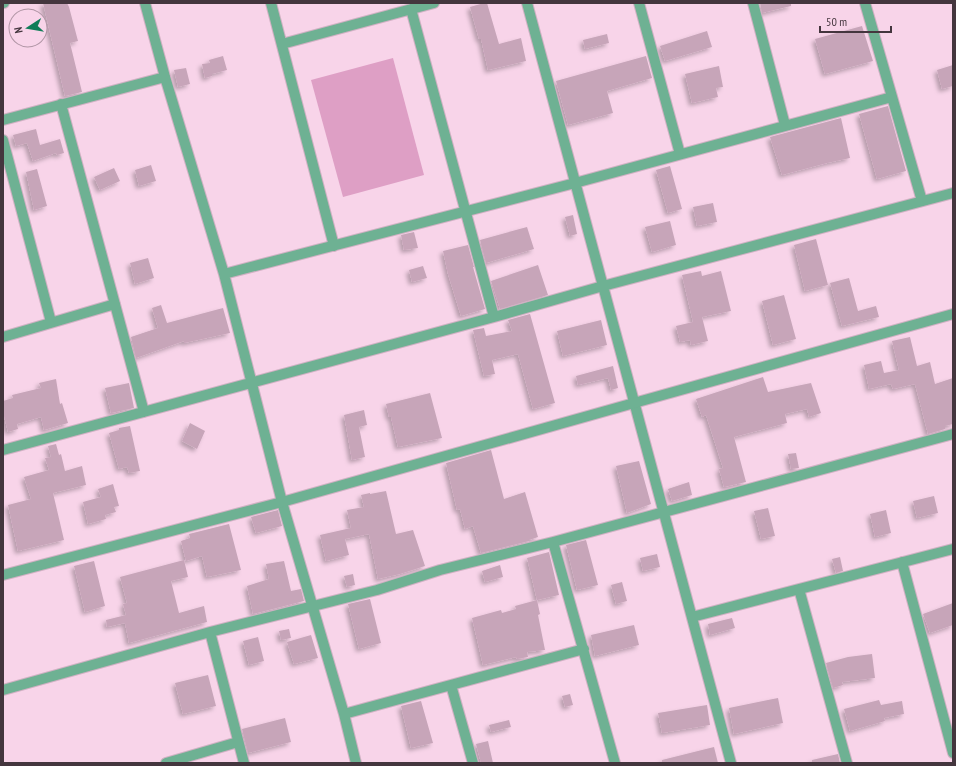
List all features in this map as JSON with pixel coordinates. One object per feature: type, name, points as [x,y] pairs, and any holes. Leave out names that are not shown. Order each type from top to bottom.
[{"type":"street","points":[[145,3],[165,77],[224,274],[282,502],[344,714],[356,763]]},
{"type":"street","points":[[271,3],[334,246]]},
{"type":"street","points":[[282,44],[434,3]]},
{"type":"street","points":[[527,3],[731,763]]},
{"type":"street","points":[[639,3],[680,154]]},
{"type":"street","points":[[753,3],[785,125]]},
{"type":"street","points":[[865,3],[922,201]]},
{"type":"street","points":[[411,9],[494,317]]},
{"type":"street","points":[[3,120],[165,77]]},
{"type":"street","points":[[224,274],[575,183],[892,97]]},
{"type":"street","points":[[62,104],[144,412]]},
{"type":"street","points":[[3,140],[51,322]]},
{"type":"street","points":[[3,450],[603,286],[953,193]]},
{"type":"street","points":[[3,337],[115,304]]},
{"type":"street","points":[[3,575],[282,502],[953,314]]},
{"type":"street","points":[[3,690],[210,632],[377,590],[440,570],[553,542],[953,434]]},
{"type":"street","points":[[553,542],[615,763]]},
{"type":"street","points":[[692,617],[953,549]]},
{"type":"street","points":[[902,562],[953,753]]},
{"type":"street","points":[[799,589],[847,763]]},
{"type":"street","points":[[210,632],[244,763]]},
{"type":"street","points":[[344,714],[584,650]]},
{"type":"street","points":[[451,685],[473,763]]},
{"type":"street","points":[[166,763],[238,742]]},
{"type":"shaded area","points":[[393,58],[424,175],[343,197],[311,80]]},
{"type":"building","points":[[43,3],[67,3],[69,7],[78,41],[70,43],[82,92],[65,96],[48,24],[48,8],[44,8]]},
{"type":"building","points":[[487,3],[499,44],[521,38],[526,61],[488,70],[481,39],[479,39],[470,7]]},
{"type":"building","points":[[760,3],[791,3],[791,6],[762,13]]},
{"type":"building","points":[[862,26],[873,61],[825,74],[815,39]]},
{"type":"building","points":[[707,31],[712,47],[665,61],[660,46]]},
{"type":"building","points":[[607,34],[609,43],[585,49],[583,40]]},
{"type":"building","points":[[223,56],[227,70],[212,74],[212,76],[205,78],[202,64],[210,63],[209,60]]},
{"type":"building","points":[[646,56],[652,78],[607,91],[613,113],[568,125],[556,81]]},
{"type":"building","points":[[953,65],[953,86],[942,89],[937,70]]},
{"type":"building","points":[[719,66],[723,87],[716,88],[718,97],[692,103],[685,74]]},
{"type":"building","points":[[186,68],[190,84],[178,87],[174,70]]},
{"type":"building","points":[[888,106],[906,171],[877,179],[859,114]]},
{"type":"building","points":[[841,118],[850,158],[782,175],[770,137]]},
{"type":"building","points":[[36,129],[40,145],[60,139],[64,153],[57,155],[56,153],[33,161],[27,143],[16,146],[13,135]]},
{"type":"building","points":[[151,165],[156,181],[139,186],[135,170]]},
{"type":"building","points":[[670,166],[682,209],[668,213],[656,170]]},
{"type":"building","points":[[114,168],[120,181],[100,190],[94,177]]},
{"type":"building","points":[[37,169],[47,206],[34,210],[26,172]]},
{"type":"building","points":[[713,203],[717,222],[697,226],[693,207]]},
{"type":"building","points":[[573,215],[577,234],[570,236],[565,217]]},
{"type":"building","points":[[670,221],[676,245],[652,252],[645,227]]},
{"type":"building","points":[[527,227],[534,249],[486,263],[480,240]]},
{"type":"building","points":[[414,232],[418,248],[404,250],[401,235]]},
{"type":"building","points":[[816,239],[828,285],[805,291],[794,245]]},
{"type":"building","points":[[468,245],[485,309],[461,316],[448,274],[443,251]]},
{"type":"building","points":[[148,258],[154,278],[135,284],[130,263]]},
{"type":"building","points":[[538,265],[548,295],[500,309],[491,281]]},
{"type":"building","points":[[423,266],[427,278],[412,282],[409,270]]},
{"type":"building","points":[[701,271],[702,276],[721,271],[731,311],[702,317],[708,341],[691,345],[690,340],[680,342],[676,326],[693,322],[682,275]]},
{"type":"building","points":[[849,278],[858,311],[876,306],[879,317],[842,326],[830,283]]},
{"type":"building","points":[[784,295],[796,339],[773,345],[762,301]]},
{"type":"building","points":[[161,305],[167,323],[223,308],[230,333],[184,343],[184,341],[136,358],[131,337],[158,328],[152,308]]},
{"type":"building","points":[[530,314],[555,403],[533,409],[518,354],[492,360],[495,374],[484,376],[473,330],[484,328],[486,336],[512,331],[508,320]]},
{"type":"building","points":[[601,320],[607,345],[563,356],[557,331]]},
{"type":"building","points":[[910,337],[917,366],[930,362],[935,384],[953,378],[953,424],[945,426],[945,429],[928,434],[915,384],[893,389],[891,384],[869,389],[864,365],[881,361],[884,373],[899,370],[892,341]]},
{"type":"building","points":[[613,366],[618,388],[611,390],[608,378],[578,385],[576,376]]},
{"type":"building","points":[[763,377],[768,392],[811,383],[821,413],[809,417],[807,409],[785,414],[787,423],[734,437],[746,482],[724,487],[719,469],[723,468],[706,415],[702,417],[696,399]]},
{"type":"building","points":[[56,379],[60,404],[62,403],[68,423],[44,430],[41,417],[17,424],[18,429],[8,432],[3,412],[3,401],[13,398],[12,395],[41,388],[39,383]]},
{"type":"building","points":[[129,383],[134,408],[111,413],[105,388]]},
{"type":"building","points":[[430,393],[442,438],[398,447],[391,417],[389,417],[386,404]]},
{"type":"building","points":[[364,410],[367,425],[359,427],[365,457],[352,460],[344,415]]},
{"type":"building","points":[[190,423],[205,431],[197,449],[182,441]]},
{"type":"building","points":[[130,426],[140,471],[129,473],[127,467],[119,469],[109,433],[119,430],[119,428]]},
{"type":"building","points":[[56,444],[59,455],[61,454],[65,471],[82,466],[86,485],[53,493],[64,540],[18,551],[8,505],[31,499],[24,477],[49,470],[45,458],[51,457],[48,446]]},
{"type":"building","points":[[491,450],[504,499],[525,492],[538,537],[529,541],[481,553],[473,526],[465,529],[460,509],[457,510],[446,463]]},
{"type":"building","points":[[796,453],[799,468],[791,469],[788,454]]},
{"type":"building","points":[[639,461],[651,504],[627,513],[616,466]]},
{"type":"building","points":[[689,482],[692,495],[672,501],[668,489]]},
{"type":"building","points":[[113,484],[119,506],[114,507],[116,512],[105,515],[106,519],[88,524],[83,502],[101,497],[98,489]]},
{"type":"building","points":[[386,491],[396,534],[413,530],[425,566],[378,579],[369,534],[345,539],[349,555],[326,561],[320,535],[351,528],[347,510],[364,507],[361,495]]},
{"type":"building","points":[[934,496],[938,513],[917,518],[913,501]]},
{"type":"building","points":[[768,508],[775,536],[761,539],[754,511]]},
{"type":"building","points":[[278,510],[282,526],[256,533],[251,517]]},
{"type":"building","points":[[886,510],[891,533],[875,537],[870,514]]},
{"type":"building","points":[[229,524],[241,570],[207,577],[202,556],[186,561],[181,541],[190,538],[189,534]]},
{"type":"building","points":[[586,540],[598,585],[577,590],[566,545]]},
{"type":"building","points":[[549,552],[559,595],[537,600],[527,558]]},
{"type":"building","points":[[657,554],[660,567],[643,571],[640,558]]},
{"type":"building","points":[[840,557],[843,571],[836,573],[832,559]]},
{"type":"building","points":[[184,560],[188,577],[171,581],[179,613],[204,606],[207,622],[129,643],[125,623],[107,627],[106,620],[126,615],[123,604],[127,603],[120,577]]},
{"type":"building","points":[[94,561],[105,606],[85,612],[74,566]]},
{"type":"building","points":[[284,561],[291,591],[301,589],[304,601],[253,614],[247,586],[269,579],[266,564]]},
{"type":"building","points":[[500,565],[503,577],[485,582],[482,571]]},
{"type":"building","points":[[353,574],[355,585],[347,587],[344,576]]},
{"type":"building","points":[[622,582],[627,601],[616,604],[611,585]]},
{"type":"building","points":[[370,599],[381,643],[359,649],[348,604]]},
{"type":"building","points":[[537,600],[540,614],[538,615],[545,650],[527,652],[528,657],[517,659],[516,657],[483,665],[472,618],[501,610],[502,613],[516,609],[515,606]]},
{"type":"building","points":[[953,603],[953,625],[930,633],[923,614]]},
{"type":"building","points":[[732,618],[735,628],[710,635],[708,624]]},
{"type":"building","points":[[634,625],[639,645],[595,656],[591,635]]},
{"type":"building","points":[[289,629],[291,638],[281,640],[279,631]]},
{"type":"building","points":[[311,635],[318,658],[294,664],[287,642]]},
{"type":"building","points":[[258,637],[264,661],[249,665],[243,641]]},
{"type":"building","points":[[872,654],[875,678],[842,682],[843,685],[833,688],[826,663],[848,657]]},
{"type":"building","points":[[208,675],[216,706],[183,714],[175,683]]},
{"type":"building","points":[[570,694],[573,705],[565,707],[562,696]]},
{"type":"building","points":[[778,698],[783,723],[734,734],[729,708]]},
{"type":"building","points":[[879,700],[881,705],[902,701],[904,714],[884,718],[885,721],[850,731],[844,709]]},
{"type":"building","points":[[421,701],[433,743],[411,748],[401,706]]},
{"type":"building","points":[[707,705],[710,725],[662,733],[658,713]]},
{"type":"building","points":[[285,718],[291,742],[248,753],[242,729]]},
{"type":"building","points":[[509,720],[511,727],[491,732],[489,725]]},
{"type":"building","points":[[488,741],[493,763],[481,763],[476,744]]},
{"type":"building","points":[[714,747],[718,763],[662,763],[662,760]]},
{"type":"building","points":[[838,754],[840,763],[812,763],[812,760]]}]
